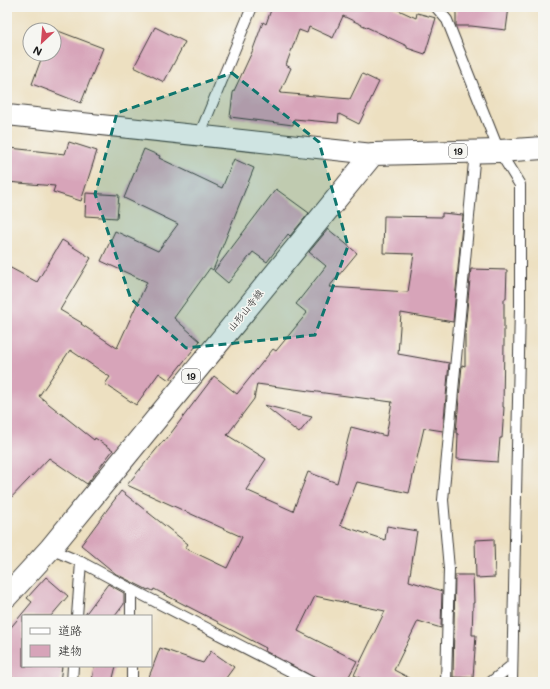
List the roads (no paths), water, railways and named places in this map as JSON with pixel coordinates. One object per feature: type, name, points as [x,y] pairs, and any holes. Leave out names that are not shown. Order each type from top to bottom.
[{"type":"main road","name":"19","points":[[373,154],[499,151],[543,148]]},
{"type":"main road","name":"山形山寺線","points":[[7,596],[50,548],[373,154]]},
{"type":"street","points":[[7,115],[373,154]]},
{"type":"lane","points":[[199,136],[252,7]]},
{"type":"lane","points":[[436,7],[447,20],[499,151],[520,185],[520,307],[512,682]]},
{"type":"lane","points":[[446,682],[449,569],[443,500],[475,151]]},
{"type":"lane","points":[[50,548],[81,562],[311,682]]},
{"type":"lane","points":[[77,615],[81,562]]},
{"type":"lane","points":[[131,589],[132,615]]},
{"type":"lane","points":[[491,682],[512,666]]},
{"type":"lane","points":[[72,682],[73,667]]},
{"type":"lane","points":[[132,667],[132,682]]}]
